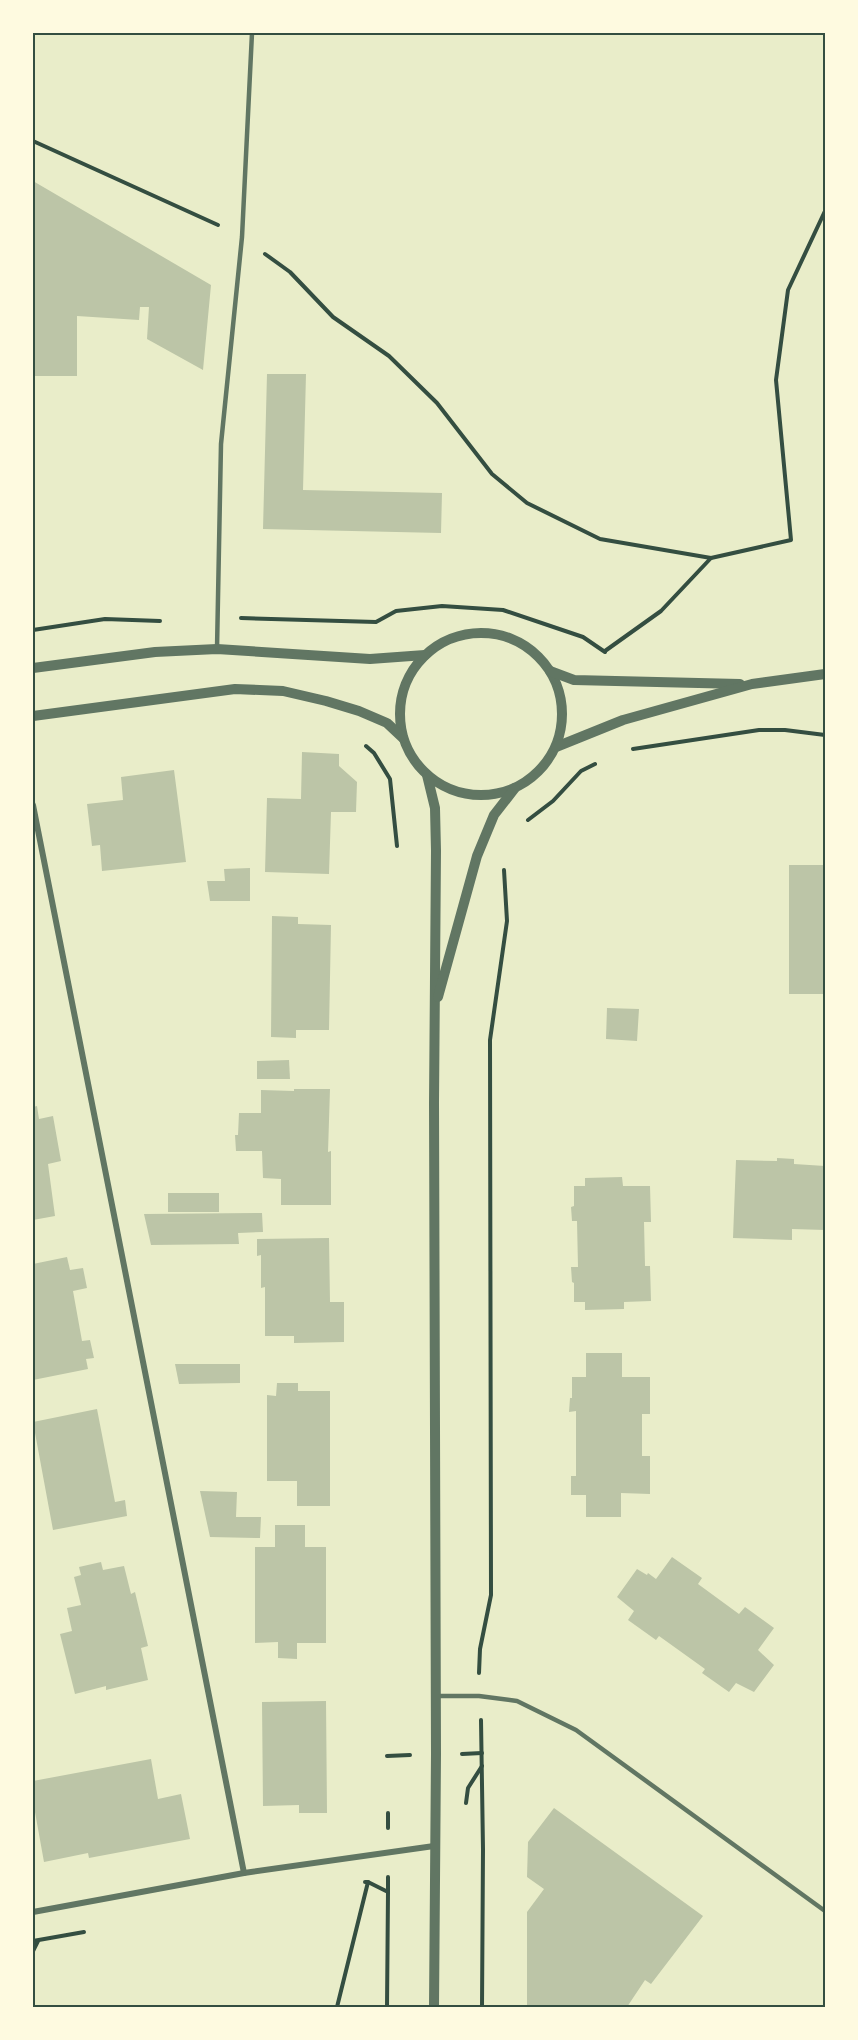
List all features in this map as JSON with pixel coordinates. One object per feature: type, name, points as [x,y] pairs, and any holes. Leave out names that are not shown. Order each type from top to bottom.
[{"type":"street","points":[[468,634],[491,634],[514,640],[535,652],[550,670],[559,688],[562,728],[556,747],[532,778],[515,788],[492,795],[469,794],[446,788],[427,775],[413,758],[404,738],[400,721],[405,685],[425,655],[445,642],[468,634]]},
{"type":"street","points":[[33,668],[155,652],[217,649],[370,659],[425,655]]},
{"type":"street","points":[[550,670],[574,680],[752,684]]},
{"type":"street","points":[[556,747],[623,720],[752,684],[825,674]]},
{"type":"street","points":[[33,716],[212,691],[235,689],[283,691],[326,700],[358,711],[387,723],[404,738]]},
{"type":"street","points":[[427,775],[435,808],[434,2007]]},
{"type":"street","points":[[434,1011],[477,856],[494,815],[515,788]]},
{"type":"street","points":[[33,805],[244,1873]]},
{"type":"street","points":[[33,1912],[244,1873],[435,1846]]},
{"type":"lane","points":[[217,649],[221,444],[242,237],[252,33]]},
{"type":"lane","points":[[435,1696],[479,1696],[517,1701],[576,1730],[825,1911]]},
{"type":"path","points":[[33,141],[242,237],[290,272],[333,318],[389,356],[437,403],[492,474],[527,503],[600,538],[711,558],[791,540],[776,380],[788,290],[825,211]]},
{"type":"path","points":[[605,651],[661,611],[711,558]]},
{"type":"path","points":[[218,617],[376,622],[396,611],[442,606],[503,610],[583,637],[605,651],[609,658]]},
{"type":"path","points":[[33,630],[105,620],[162,621]]},
{"type":"path","points":[[626,750],[759,730],[785,729],[825,735]]},
{"type":"path","points":[[362,742],[374,753],[390,779],[397,846]]},
{"type":"path","points":[[522,825],[553,801],[581,771],[599,763]]},
{"type":"path","points":[[482,2007],[480,1649],[491,1595],[490,1040],[507,921],[504,869]]},
{"type":"path","points":[[360,1881],[368,1882],[388,1892],[387,2007]]},
{"type":"path","points":[[337,2007],[368,1882]]},
{"type":"path","points":[[33,1941],[85,1931]]},
{"type":"path","points":[[33,1951],[39,1940]]},
{"type":"building","points":[[33,181],[211,285],[203,370],[147,339],[149,307],[140,307],[139,320],[77,316],[77,376],[33,376]]},
{"type":"building","points":[[267,374],[306,374],[303,490],[442,493],[441,533],[263,529]]},
{"type":"building","points":[[302,752],[339,754],[339,766],[357,782],[356,812],[331,812],[329,874],[265,872],[267,798],[301,799]]},
{"type":"building","points":[[174,770],[186,862],[102,871],[100,845],[92,846],[87,804],[123,800],[121,777]]},
{"type":"building","points":[[789,865],[825,865],[825,994],[789,994]]},
{"type":"building","points":[[250,868],[250,901],[210,901],[207,881],[225,881],[224,869]]},
{"type":"building","points":[[272,916],[298,917],[298,924],[331,925],[329,1030],[296,1030],[296,1038],[271,1037]]},
{"type":"building","points":[[607,1008],[639,1009],[637,1041],[606,1039]]},
{"type":"building","points":[[289,1060],[290,1079],[257,1079],[257,1061]]},
{"type":"building","points":[[294,1089],[330,1089],[328,1152],[331,1151],[331,1205],[281,1205],[281,1179],[263,1178],[262,1151],[236,1151],[235,1135],[238,1135],[239,1113],[261,1113],[261,1090],[294,1091]]},
{"type":"building","points":[[37,1106],[39,1119],[53,1116],[61,1161],[48,1164],[55,1216],[33,1220],[33,1107]]},
{"type":"building","points":[[777,1158],[794,1159],[794,1164],[825,1166],[825,1230],[792,1229],[792,1240],[733,1238],[736,1160],[777,1161]]},
{"type":"building","points":[[622,1177],[623,1186],[650,1186],[651,1222],[644,1222],[645,1266],[650,1266],[651,1301],[624,1302],[624,1309],[585,1310],[585,1302],[574,1302],[574,1283],[572,1282],[571,1267],[578,1267],[577,1221],[572,1221],[571,1207],[574,1206],[574,1186],[585,1186],[585,1178]]},
{"type":"building","points":[[168,1193],[219,1193],[219,1212],[168,1212]]},
{"type":"building","points":[[262,1213],[263,1232],[238,1233],[239,1244],[151,1245],[144,1214]]},
{"type":"building","points":[[329,1238],[330,1302],[344,1302],[344,1342],[294,1343],[294,1336],[265,1336],[265,1287],[261,1288],[261,1255],[257,1256],[257,1239]]},
{"type":"building","points":[[67,1257],[70,1270],[83,1268],[87,1288],[73,1291],[82,1341],[90,1340],[94,1358],[86,1359],[88,1369],[33,1380],[33,1264]]},
{"type":"building","points":[[586,1353],[622,1353],[622,1377],[650,1377],[650,1414],[642,1414],[642,1456],[650,1456],[650,1494],[621,1493],[621,1517],[586,1517],[586,1495],[571,1495],[571,1476],[576,1476],[576,1411],[569,1412],[572,1377],[586,1377]]},
{"type":"building","points":[[175,1364],[240,1364],[240,1383],[179,1384]]},
{"type":"building","points":[[277,1383],[298,1383],[298,1391],[330,1391],[330,1506],[297,1506],[297,1481],[267,1481],[267,1395],[276,1396]]},
{"type":"building","points":[[97,1409],[115,1502],[125,1500],[127,1516],[53,1530],[33,1422]]},
{"type":"building","points":[[200,1491],[237,1492],[236,1517],[261,1517],[260,1538],[210,1537]]},
{"type":"building","points":[[275,1525],[305,1525],[305,1547],[326,1547],[326,1643],[297,1643],[297,1659],[278,1658],[278,1642],[255,1643],[255,1547],[275,1547]]},
{"type":"building","points":[[672,1557],[702,1578],[698,1584],[739,1614],[745,1607],[774,1628],[758,1650],[774,1665],[754,1692],[736,1683],[729,1692],[702,1673],[705,1669],[659,1636],[656,1640],[628,1620],[634,1611],[617,1597],[637,1569],[656,1579]]},
{"type":"building","points":[[101,1562],[103,1570],[124,1566],[131,1594],[135,1592],[148,1646],[141,1648],[148,1680],[106,1690],[106,1686],[75,1694],[60,1634],[72,1631],[67,1608],[81,1605],[74,1577],[81,1575],[79,1567]]},
{"type":"building","points":[[326,1701],[327,1813],[299,1813],[299,1805],[263,1806],[262,1702]]},
{"type":"building","points":[[151,1759],[158,1799],[181,1794],[190,1839],[89,1858],[88,1853],[44,1862],[33,1801],[33,1781]]},
{"type":"building","points":[[554,1808],[703,1916],[651,1984],[645,1980],[627,2007],[527,2007],[527,1912],[544,1889],[527,1877],[528,1842]]}]
